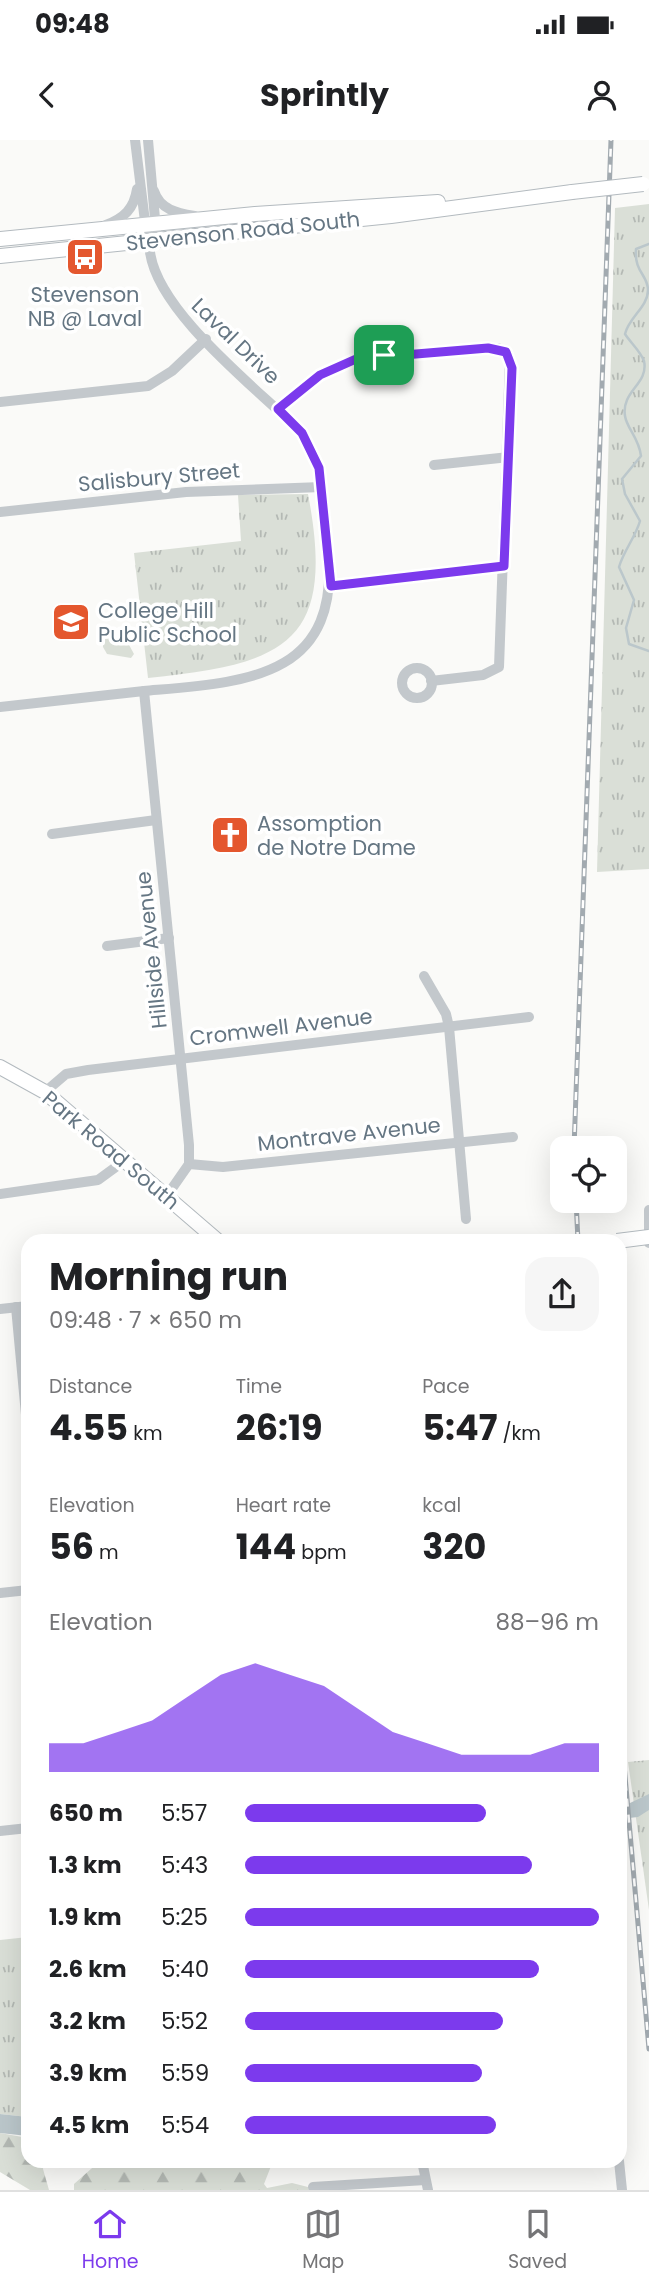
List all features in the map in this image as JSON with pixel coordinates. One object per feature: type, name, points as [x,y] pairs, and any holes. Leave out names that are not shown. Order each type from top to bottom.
[{"type":"main road","name":"Stevenson Road South","points":[[0,256],[151,244],[646,184]]},
{"type":"main road","name":"Stevenson Road South","points":[[0,239],[206,218],[456,200],[485,202]]},
{"type":"main road","name":"Park Road South","points":[[0,1067],[45,1092],[210,1234]]},
{"type":"main road","points":[[627,1237],[648,1230]]},
{"type":"street","name":"Laval Drive","points":[[94,229],[120,219],[131,208],[137,191],[135,140]]},
{"type":"street","name":"Laval Drive","points":[[0,707],[253,678],[284,664],[302,649],[319,625],[331,586],[319,468],[308,442],[168,299],[153,269],[150,224],[152,187],[148,140]]},
{"type":"street","name":"Laval Drive","points":[[137,160],[150,224]]},
{"type":"street","points":[[152,187],[156,198],[169,209],[206,218]]},
{"type":"street","points":[[0,402],[148,386],[172,371],[205,339]]},
{"type":"street","points":[[278,409],[320,375],[356,359],[498,348],[506,352],[512,368],[500,662],[496,671],[431,681]]},
{"type":"street","points":[[434,465],[509,457]]},
{"type":"street","name":"Salisbury Street","points":[[0,512],[186,492],[322,487]]},
{"type":"street","points":[[331,586],[504,566]]},
{"type":"street","name":"Hillside Avenue","points":[[144,691],[182,1058],[189,1164]]},
{"type":"street","points":[[52,834],[156,820]]},
{"type":"street","points":[[107,946],[169,938]]},
{"type":"street","points":[[424,976],[446,1014],[449,1027],[466,1219]]},
{"type":"street","name":"Cromwell Avenue","points":[[45,1092],[65,1074],[529,1017]]},
{"type":"street","name":"Montrave Avenue","points":[[189,1164],[223,1167],[513,1137]]},
{"type":"street","points":[[0,1194],[98,1180],[124,1161]]},
{"type":"street","points":[[166,1197],[189,1164]]},
{"type":"street","points":[[649,1210],[649,1244]]},
{"type":"street","points":[[16,1307],[21,1361]]},
{"type":"street","points":[[0,1309],[21,1307]]},
{"type":"street","points":[[0,1593],[21,1591]]},
{"type":"street","points":[[0,1831],[21,1829]]},
{"type":"street","points":[[620,2168],[622,2190]]},
{"type":"street","points":[[313,2187],[426,2185]]},
{"type":"green space","points":[[649,204],[649,869],[597,872],[615,208]]},
{"type":"green space","points":[[308,494],[315,545],[314,584],[306,615],[290,637],[266,653],[234,665],[148,678],[134,553],[241,541],[238,495]]},
{"type":"green space","points":[[114,630],[122,632],[134,654],[131,658],[107,654],[103,639]]},
{"type":"green space","points":[[649,1760],[649,1910],[628,1762]]},
{"type":"green space","points":[[21,1938],[21,2116],[0,2114],[0,1940]]},
{"type":"green space","points":[[0,2133],[21,2137],[21,2168],[43,2168],[49,2190],[30,2190],[0,2172]]},
{"type":"green space","points":[[92,2168],[270,2168],[264,2184],[267,2188],[292,2183],[308,2187],[309,2190],[74,2190],[74,2184]]},
{"type":"shaded area","points":[[649,1794],[649,1810],[638,1817],[627,1818],[627,1803]]},
{"type":"shaded area","points":[[0,2114],[21,2116],[21,2135],[0,2133]]},
{"type":"waterway","points":[[649,244],[636,249],[637,263],[647,285],[647,296],[625,334],[644,361],[643,376],[625,407],[626,421],[641,456],[622,479],[625,494],[640,521],[619,567],[634,600],[626,628],[629,644],[649,651]]},
{"type":"railway","points":[[574,1136],[611,140]]},
{"type":"railway","points":[[577,1213],[578,1234]]},
{"type":"railway","points":[[627,1799],[649,2049]]},
{"type":"place","name":"Stevenson NB @ Laval","points":[[85,257]]},
{"type":"place","name":"College Hill Public School","points":[[71,622]]},
{"type":"place","name":"Assomption de Notre Dame","points":[[230,835]]},
{"type":"route","points":[[498,348],[506,352],[510,359],[512,368],[504,566],[331,586],[319,468],[302,433],[278,409],[320,375],[356,359],[384,355],[498,348]]}]
